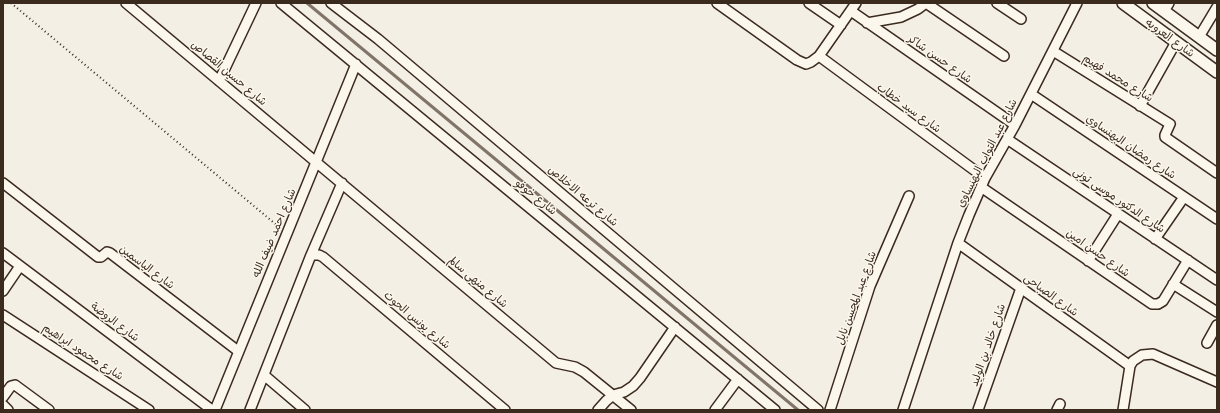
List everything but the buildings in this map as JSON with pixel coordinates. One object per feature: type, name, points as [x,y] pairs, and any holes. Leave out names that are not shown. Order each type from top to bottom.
[{"type":"street","name":"شارع حسين القصاص","points":[[126,3],[316,161]]},
{"type":"street","points":[[219,81],[256,3]]},
{"type":"street","name":"شارع خوفو","points":[[281,3],[775,410]]},
{"type":"street","name":"شارع ترعه الاخلاص","points":[[331,3],[384,44],[818,410]]},
{"type":"street","points":[[717,3],[801,63],[811,62],[819,56],[854,6]]},
{"type":"street","points":[[810,3],[841,25]]},
{"type":"street","points":[[868,23],[901,16],[918,9],[926,3],[1004,56]]},
{"type":"street","points":[[997,3],[1021,19]]},
{"type":"street","name":"شارع عبد التواب البهنساوى","points":[[903,410],[958,243],[983,183],[1015,125],[1077,3]]},
{"type":"street","name":"شارع العروبه","points":[[1123,3],[1217,72]]},
{"type":"street","name":"شارع العروبه","points":[[1153,3],[1167,7],[1199,37],[1217,50]]},
{"type":"street","name":"شارع حسن شاكر","points":[[854,6],[868,23],[1015,125]]},
{"type":"street","points":[[1199,37],[1217,6]]},
{"type":"street","points":[[1140,106],[1176,42]]},
{"type":"street","name":"شارع محمد فهيم","points":[[1053,50],[1170,125],[1165,137],[1217,173]]},
{"type":"street","name":"شارع سيد خطاب","points":[[819,56],[983,183]]},
{"type":"street","name":"شارع احمد ضيف الله","points":[[214,410],[356,64]]},
{"type":"street","name":"شارع رمضان البهنساوي","points":[[1031,94],[1217,220]]},
{"type":"street","name":"شارع الدكتور موسى تونى","points":[[1007,140],[1217,280]]},
{"type":"street","name":"شارع منهى سالم","points":[[316,161],[556,363],[575,367],[584,372],[631,410]]},
{"type":"street","name":"شارع الياسمين","points":[[3,183],[98,257],[101,257],[107,252],[110,253],[238,351]]},
{"type":"street","points":[[250,410],[311,255],[342,183]]},
{"type":"street","name":"شارع حسن امين","points":[[983,183],[1088,261],[1152,304],[1158,304],[1163,301],[1188,260]]},
{"type":"street","name":"شارع عبد المحسن نايل","points":[[830,410],[870,286],[909,196]]},
{"type":"street","points":[[1155,239],[1184,197]]},
{"type":"street","points":[[1088,261],[1118,214]]},
{"type":"street","name":"شارع الصباحى","points":[[958,243],[1130,366]]},
{"type":"street","name":"شارع الروضة","points":[[3,253],[214,410]]},
{"type":"street","name":"شارع يونس الحوت","points":[[311,255],[319,255],[323,257],[505,410]]},
{"type":"street","points":[[3,291],[20,266]]},
{"type":"street","points":[[1173,284],[1217,312]]},
{"type":"street","name":"شارع خالد بن الوليد","points":[[978,410],[1021,288]]},
{"type":"street","name":"شارع محمود ابراهيم","points":[[3,315],[149,410]]},
{"type":"street","points":[[1207,343],[1217,325]]},
{"type":"street","points":[[598,410],[613,395],[624,392],[633,386],[674,327]]},
{"type":"street","points":[[1123,410],[1130,366],[1137,357],[1142,355],[1153,354],[1217,382]]},
{"type":"street","points":[[264,375],[305,410]]},
{"type":"street","points":[[715,410],[738,379]]},
{"type":"street","points":[[3,397],[11,386],[15,385],[49,410]]},
{"type":"street","points":[[3,406],[8,410]]},
{"type":"path","points":[[11,3],[286,233]]},
{"type":"waterway","points":[[307,3],[798,410]]}]
